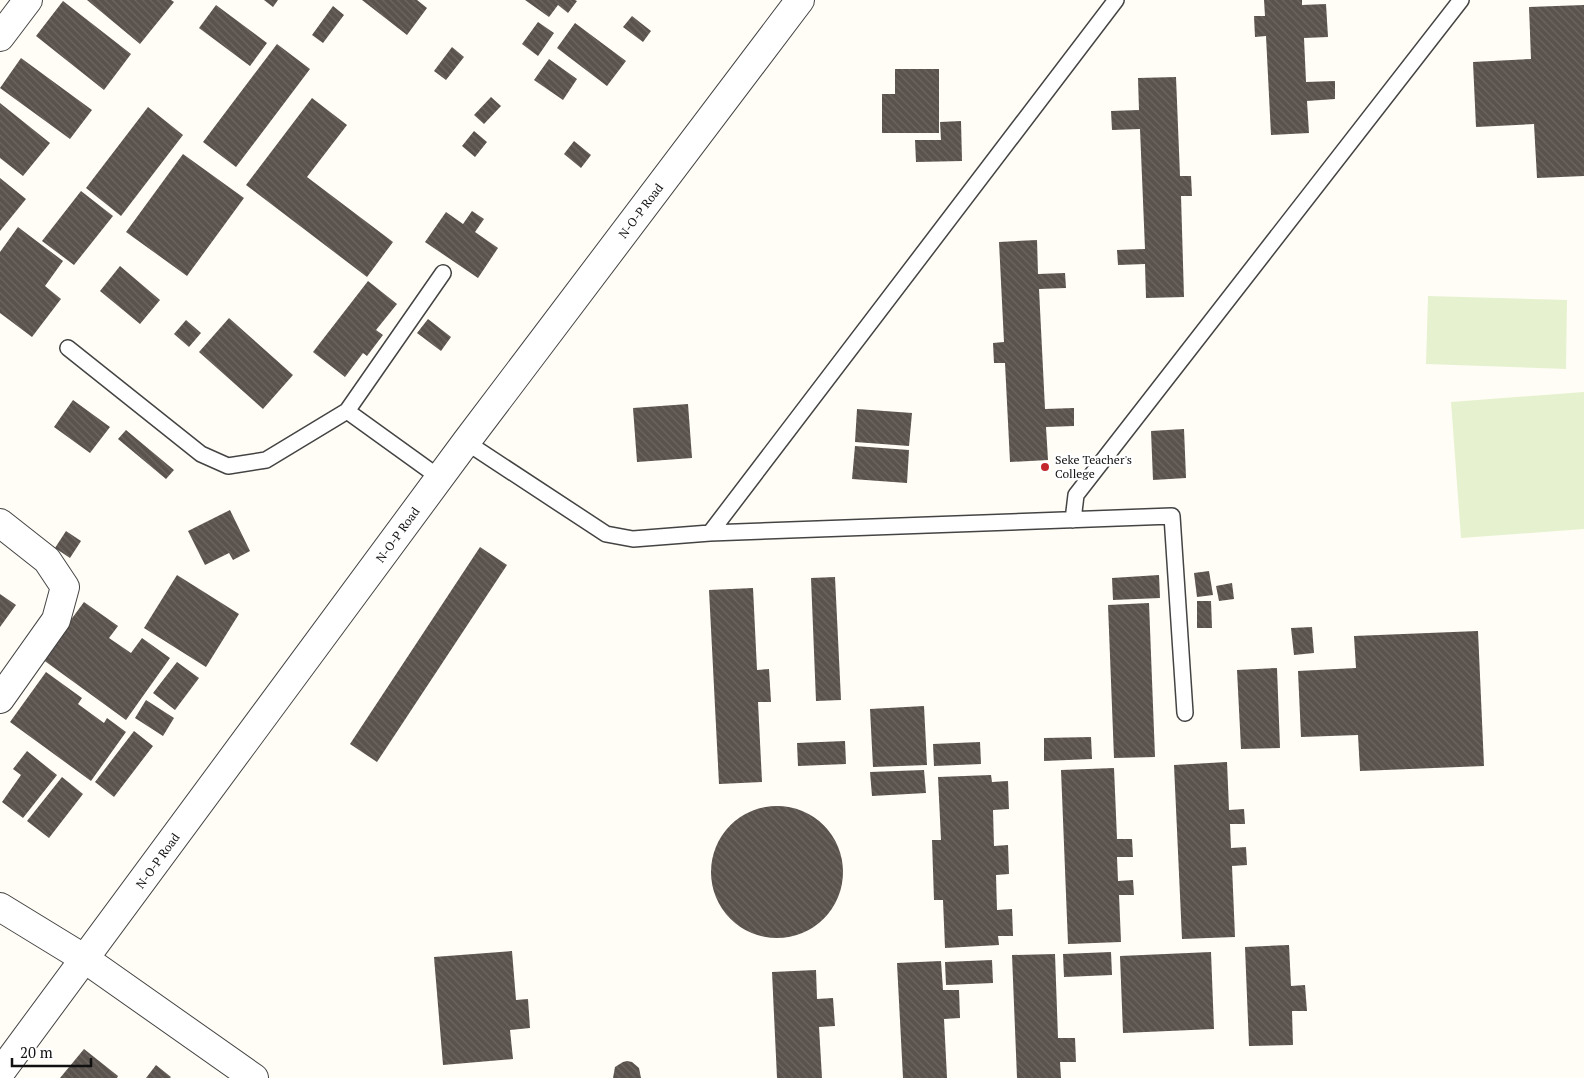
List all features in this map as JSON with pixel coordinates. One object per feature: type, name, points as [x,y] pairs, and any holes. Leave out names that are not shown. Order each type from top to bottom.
[{"type":"street","points":[[0,37],[28,0]]},
{"type":"street","name":"N-O-P Road","points":[[0,1073],[466,442],[800,0]]},
{"type":"street","points":[[0,523],[47,560],[65,587],[56,620],[0,699]]},
{"type":"street","points":[[0,907],[85,960],[254,1078]]},
{"type":"lane","points":[[710,534],[1116,0]]},
{"type":"lane","points":[[1073,520],[1076,495],[1461,0]]},
{"type":"lane","points":[[68,348],[201,454],[228,466],[266,460],[347,411],[443,273]]},
{"type":"lane","points":[[347,411],[440,478]]},
{"type":"lane","points":[[466,442],[606,534],[633,539],[710,534],[1172,516],[1185,713]]},
{"type":"green space","points":[[1428,296],[1567,300],[1566,369],[1426,364]]},
{"type":"green space","points":[[1584,392],[1584,529],[1461,538],[1451,402]]},
{"type":"building","points":[[87,0],[171,0],[174,2],[140,44]]},
{"type":"building","points":[[264,0],[278,0],[273,7]]},
{"type":"building","points":[[362,0],[417,0],[427,8],[407,35]]},
{"type":"building","points":[[525,0],[577,1],[568,13],[558,5],[549,17]]},
{"type":"building","points":[[1264,0],[1302,0],[1302,5],[1326,4],[1328,37],[1304,38],[1306,82],[1335,81],[1335,99],[1307,101],[1309,133],[1271,135],[1266,36],[1255,37],[1254,16],[1265,16]]},
{"type":"building","points":[[63,1],[131,54],[104,90],[36,36]]},
{"type":"building","points":[[216,5],[267,43],[250,66],[199,28]]},
{"type":"building","points":[[1584,5],[1584,176],[1537,178],[1534,124],[1476,127],[1473,62],[1531,59],[1529,7]]},
{"type":"building","points":[[333,6],[344,15],[323,43],[312,35]]},
{"type":"building","points":[[632,16],[651,31],[643,42],[623,27]]},
{"type":"building","points":[[538,22],[554,33],[538,56],[522,44]]},
{"type":"building","points":[[575,23],[626,61],[607,86],[557,48]]},
{"type":"building","points":[[277,44],[310,69],[236,167],[203,142]]},
{"type":"building","points":[[452,47],[464,57],[446,80],[434,71]]},
{"type":"building","points":[[21,58],[92,110],[70,139],[0,88]]},
{"type":"building","points":[[549,59],[577,79],[563,100],[534,80]]},
{"type":"building","points":[[895,69],[939,69],[939,133],[882,133],[882,94],[895,94]]},
{"type":"building","points":[[1176,77],[1180,176],[1191,176],[1192,196],[1181,196],[1184,297],[1146,298],[1145,264],[1118,265],[1117,250],[1145,249],[1140,129],[1112,130],[1111,111],[1139,110],[1138,78]]},
{"type":"building","points":[[491,97],[501,106],[484,124],[474,115]]},
{"type":"building","points":[[312,98],[347,125],[307,177],[393,242],[367,277],[246,185]]},
{"type":"building","points":[[0,103],[50,143],[23,176],[0,158]]},
{"type":"building","points":[[148,107],[183,135],[121,216],[86,188]]},
{"type":"building","points":[[961,121],[962,161],[916,162],[915,140],[941,140],[940,122]]},
{"type":"building","points":[[474,131],[487,142],[475,157],[462,146]]},
{"type":"building","points":[[574,141],[591,155],[581,168],[564,154]]},
{"type":"building","points":[[183,154],[244,198],[187,276],[126,232]]},
{"type":"building","points":[[0,178],[26,199],[0,231]]},
{"type":"building","points":[[81,191],[113,216],[74,265],[42,241]]},
{"type":"building","points":[[472,211],[484,219],[475,232],[498,248],[478,278],[425,242],[446,212],[463,224]]},
{"type":"building","points":[[18,227],[63,261],[45,286],[61,299],[32,337],[0,313],[0,252]]},
{"type":"building","points":[[1037,240],[1038,274],[1065,273],[1066,288],[1039,289],[1045,409],[1074,408],[1074,426],[1046,427],[1048,460],[1010,462],[1005,363],[994,363],[993,343],[1004,342],[999,242]]},
{"type":"building","points":[[120,266],[160,300],[140,324],[100,291]]},
{"type":"building","points":[[368,281],[397,304],[376,330],[383,335],[367,356],[363,353],[345,377],[313,352]]},
{"type":"building","points":[[229,318],[293,375],[263,409],[199,352]]},
{"type":"building","points":[[428,319],[451,337],[441,351],[417,333]]},
{"type":"building","points":[[186,320],[201,333],[189,347],[174,334]]},
{"type":"building","points":[[73,400],[110,427],[90,453],[54,427]]},
{"type":"building","points":[[688,404],[692,458],[637,462],[633,408]]},
{"type":"building","points":[[857,409],[912,413],[909,446],[855,442]]},
{"type":"building","points":[[1184,429],[1186,478],[1153,480],[1151,431]]},
{"type":"building","points":[[126,430],[174,470],[166,479],[118,439]]},
{"type":"building","points":[[855,446],[909,450],[907,483],[852,479]]},
{"type":"building","points":[[230,510],[250,551],[233,560],[229,553],[205,565],[188,531]]},
{"type":"building","points":[[66,531],[81,541],[70,558],[55,548]]},
{"type":"building","points":[[480,547],[507,565],[377,762],[350,744]]},
{"type":"building","points":[[1209,571],[1213,595],[1197,597],[1194,573]]},
{"type":"building","points":[[177,575],[239,614],[206,667],[144,628]]},
{"type":"building","points":[[1159,575],[1160,598],[1113,600],[1112,578]]},
{"type":"building","points":[[835,577],[841,700],[816,701],[811,578]]},
{"type":"building","points":[[1232,583],[1234,599],[1219,601],[1216,586]]},
{"type":"building","points":[[753,588],[757,670],[769,669],[771,702],[758,702],[762,782],[719,784],[709,590]]},
{"type":"building","points":[[0,594],[16,605],[0,627]]},
{"type":"building","points":[[1197,601],[1211,601],[1212,628],[1197,628]]},
{"type":"building","points":[[84,602],[118,626],[109,638],[131,653],[142,638],[170,658],[126,720],[42,659]]},
{"type":"building","points":[[1149,603],[1155,757],[1114,758],[1108,605]]},
{"type":"building","points":[[1312,627],[1314,653],[1294,655],[1291,628]]},
{"type":"building","points":[[1478,631],[1484,766],[1360,771],[1358,735],[1301,737],[1298,671],[1356,668],[1354,636]]},
{"type":"building","points":[[177,662],[199,678],[175,710],[153,693]]},
{"type":"building","points":[[1277,668],[1280,748],[1241,749],[1237,670]]},
{"type":"building","points":[[46,672],[82,698],[78,704],[104,723],[107,718],[126,732],[91,781],[10,722]]},
{"type":"building","points":[[146,700],[174,718],[163,736],[135,718]]},
{"type":"building","points":[[924,706],[927,765],[873,767],[870,709]]},
{"type":"building","points":[[134,731],[153,746],[114,797],[95,782]]},
{"type":"building","points":[[1091,737],[1092,759],[1044,761],[1044,738]]},
{"type":"building","points":[[845,741],[846,764],[798,766],[797,743]]},
{"type":"building","points":[[980,742],[981,764],[934,766],[933,744]]},
{"type":"building","points":[[27,751],[57,775],[23,818],[2,802],[21,775],[13,769]]},
{"type":"building","points":[[1227,762],[1229,810],[1244,809],[1245,824],[1230,824],[1231,848],[1246,847],[1247,865],[1232,866],[1235,937],[1182,939],[1174,765]]},
{"type":"building","points":[[1114,768],[1117,839],[1132,839],[1133,857],[1117,857],[1118,881],[1133,880],[1134,895],[1119,895],[1121,942],[1068,944],[1061,770]]},
{"type":"building","points":[[924,770],[926,793],[872,796],[870,772]]},
{"type":"building","points":[[991,775],[992,782],[1008,781],[1009,809],[993,810],[994,846],[1008,845],[1009,874],[996,875],[997,910],[1012,909],[1013,936],[998,936],[999,945],[945,948],[943,900],[934,900],[932,840],[941,840],[938,777]]},
{"type":"building","points":[[62,777],[83,794],[49,838],[27,821]]},
{"type":"building","points":[[777,806],[790,807],[802,811],[824,825],[838,847],[842,859],[842,885],[838,897],[824,919],[802,933],[790,937],[777,938],[764,937],[752,933],[730,919],[716,897],[712,885],[711,872],[712,859],[716,847],[730,825],[752,811],[764,807]]},
{"type":"building","points":[[1289,945],[1291,986],[1305,985],[1307,1011],[1292,1011],[1293,1045],[1249,1046],[1245,947]]},
{"type":"building","points":[[512,951],[516,1000],[528,999],[530,1028],[510,1030],[513,1059],[443,1065],[434,957]]},
{"type":"building","points":[[1111,952],[1112,975],[1064,977],[1063,954]]},
{"type":"building","points":[[1211,952],[1214,1029],[1123,1033],[1120,956]]},
{"type":"building","points":[[1055,954],[1058,1038],[1075,1038],[1076,1062],[1060,1062],[1061,1078],[1017,1078],[1012,955]]},
{"type":"building","points":[[992,960],[993,983],[946,985],[945,962]]},
{"type":"building","points":[[941,961],[943,990],[959,990],[960,1018],[944,1019],[947,1078],[903,1078],[897,963]]},
{"type":"building","points":[[816,970],[817,999],[833,998],[835,1026],[819,1027],[822,1078],[777,1078],[772,972]]},
{"type":"building","points":[[84,1049],[118,1076],[117,1078],[60,1078]]},
{"type":"building","points":[[627,1061],[632,1062],[639,1068],[641,1078],[613,1078],[615,1067]]},
{"type":"building","points":[[156,1065],[171,1077],[146,1078]]},
{"type":"place","name":"Seke Teacher's College","points":[[1045,467]]}]
